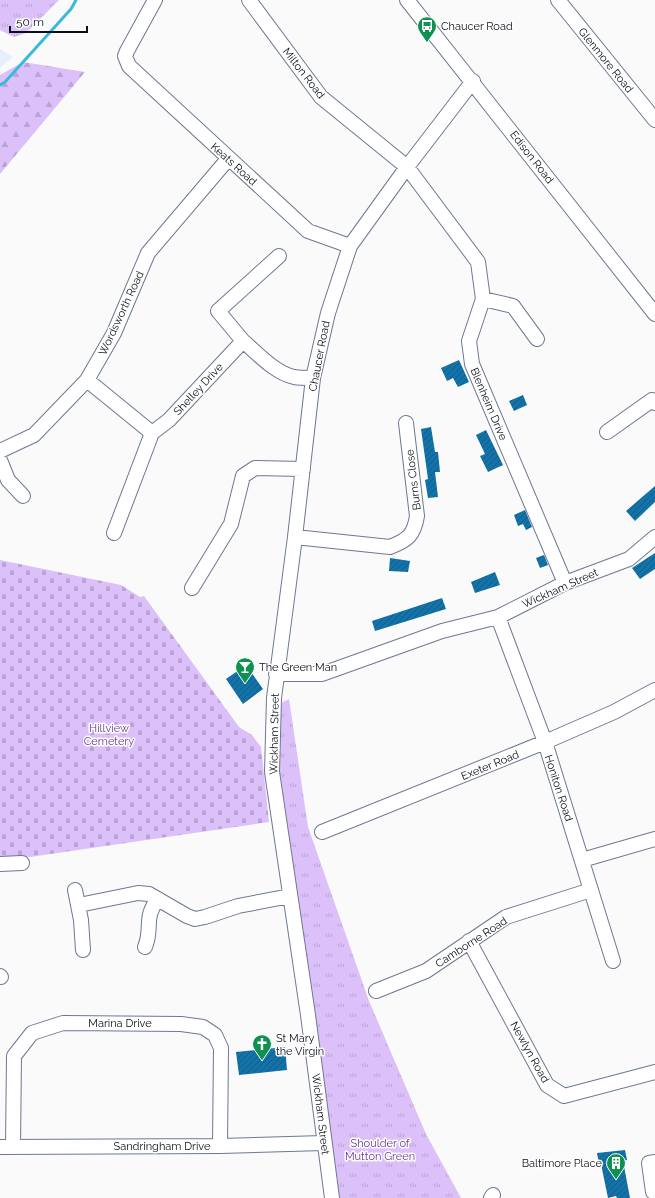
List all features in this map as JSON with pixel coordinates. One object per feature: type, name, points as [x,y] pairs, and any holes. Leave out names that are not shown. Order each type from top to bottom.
[{"type":"street","name":"Keats Road","points":[[155,0],[127,50],[126,56],[129,66],[228,159],[308,231],[350,246]]},
{"type":"street","name":"Milton Road","points":[[249,0],[321,98],[407,167]]},
{"type":"street","name":"Edison Road","points":[[407,0],[655,314]]},
{"type":"street","name":"Glenmore Road","points":[[558,0],[655,120]]},
{"type":"street","name":"Chaucer Road","points":[[276,674],[295,537],[313,378],[328,313],[350,246],[407,167],[473,82]]},
{"type":"street","name":"Wordsworth Road","points":[[0,451],[34,435],[87,380],[114,333],[148,253],[228,159]]},
{"type":"street","name":"Blenheim Drive","points":[[407,167],[478,262],[484,299],[469,341],[472,364],[565,584]]},
{"type":"street","points":[[279,256],[218,311],[243,341],[269,363],[294,377],[313,378]]},
{"type":"street","points":[[484,299],[513,306],[537,339]]},
{"type":"street","name":"Shelley Drive","points":[[152,432],[169,420],[243,341]]},
{"type":"street","points":[[87,380],[152,432],[114,533]]},
{"type":"street","points":[[607,432],[652,400],[655,403]]},
{"type":"street","name":"Burns Close","points":[[295,537],[390,547],[404,541],[415,529],[417,516],[406,423]]},
{"type":"street","points":[[0,460],[8,480],[23,496]]},
{"type":"street","points":[[192,588],[231,524],[243,476],[255,468],[303,469]]},
{"type":"street","name":"Wickham Street","points":[[332,1198],[272,772],[272,721],[276,674],[322,674],[442,630],[498,617],[565,584],[629,559],[655,537]]},
{"type":"street","name":"Honiton Road","points":[[498,617],[545,742],[613,961]]},
{"type":"street","name":"Exeter Road","points":[[322,832],[545,742],[614,712],[655,690]]},
{"type":"street","points":[[582,860],[655,839]]},
{"type":"street","points":[[0,864],[22,863]]},
{"type":"street","points":[[75,890],[82,920],[83,950]]},
{"type":"street","name":"Camborne Road","points":[[376,991],[426,971],[506,917],[591,890]]},
{"type":"street","points":[[78,905],[138,893],[149,894],[195,919],[245,904],[290,896]]},
{"type":"street","points":[[145,947],[149,938],[148,916],[158,898]]},
{"type":"street","name":"Newlyn Road","points":[[469,941],[547,1085],[564,1096],[655,1072]]},
{"type":"street","name":"Marina Drive","points":[[7,1147],[14,1056],[32,1033],[63,1023],[181,1024],[203,1026],[215,1035],[221,1048],[220,1146]]},
{"type":"street","name":"Sandringham Drive","points":[[7,1147],[220,1146],[324,1143]]},
{"type":"street","points":[[653,1192],[649,1163],[655,1162]]},
{"type":"shaded area","points":[[0,49],[13,57],[0,68]]},
{"type":"green space","points":[[0,0],[59,0],[26,33],[14,37],[0,30]]},
{"type":"green space","points":[[23,62],[85,72],[0,174],[0,75]]},
{"type":"green space","name":"Hillview Cemetery","points":[[0,560],[121,585],[140,597],[144,596],[239,727],[252,735],[261,747],[269,822],[30,857],[0,856]]},
{"type":"green space","name":"Shoulder of Mutton Green","points":[[289,699],[308,827],[369,1001],[426,1134],[461,1198],[338,1198],[316,1025],[279,766],[281,703]]},
{"type":"building","points":[[459,360],[469,382],[458,387],[453,378],[447,381],[441,368]]},
{"type":"building","points":[[523,395],[527,405],[514,411],[509,401]]},
{"type":"building","points":[[431,427],[435,452],[438,452],[440,472],[435,472],[438,497],[428,498],[425,480],[428,479],[421,429]]},
{"type":"building","points":[[486,430],[503,465],[488,472],[480,456],[485,454],[476,435]]},
{"type":"building","points":[[655,486],[655,502],[635,521],[626,511]]},
{"type":"building","points":[[525,510],[532,527],[526,530],[523,524],[518,526],[514,515]]},
{"type":"building","points":[[655,553],[655,569],[640,579],[632,568]]},
{"type":"building","points":[[544,555],[548,565],[540,568],[536,558]]},
{"type":"building","points":[[390,558],[410,561],[408,572],[389,571]]},
{"type":"building","points":[[495,572],[500,585],[475,593],[471,582]]},
{"type":"building","points":[[442,598],[446,609],[375,631],[372,621]]},
{"type":"building","name":"The Green Man","points":[[246,665],[263,689],[243,704],[226,679]]},
{"type":"building","name":"St Mary the Virgin","points":[[285,1047],[287,1070],[239,1075],[236,1052]]},
{"type":"building","name":"Baltimore Place","points":[[625,1150],[627,1160],[623,1161],[630,1198],[617,1198],[616,1196],[608,1198],[601,1164],[599,1164],[597,1153]]},
{"type":"waterway","points":[[0,85],[5,82],[71,9],[76,0]]},
{"type":"place","name":"Chaucer Road","points":[[427,43]]},
{"type":"place","name":"The Green Man","points":[[245,684]]},
{"type":"place","name":"St Mary the Virgin","points":[[262,1061]]},
{"type":"place","name":"Baltimore Place","points":[[616,1180]]}]
